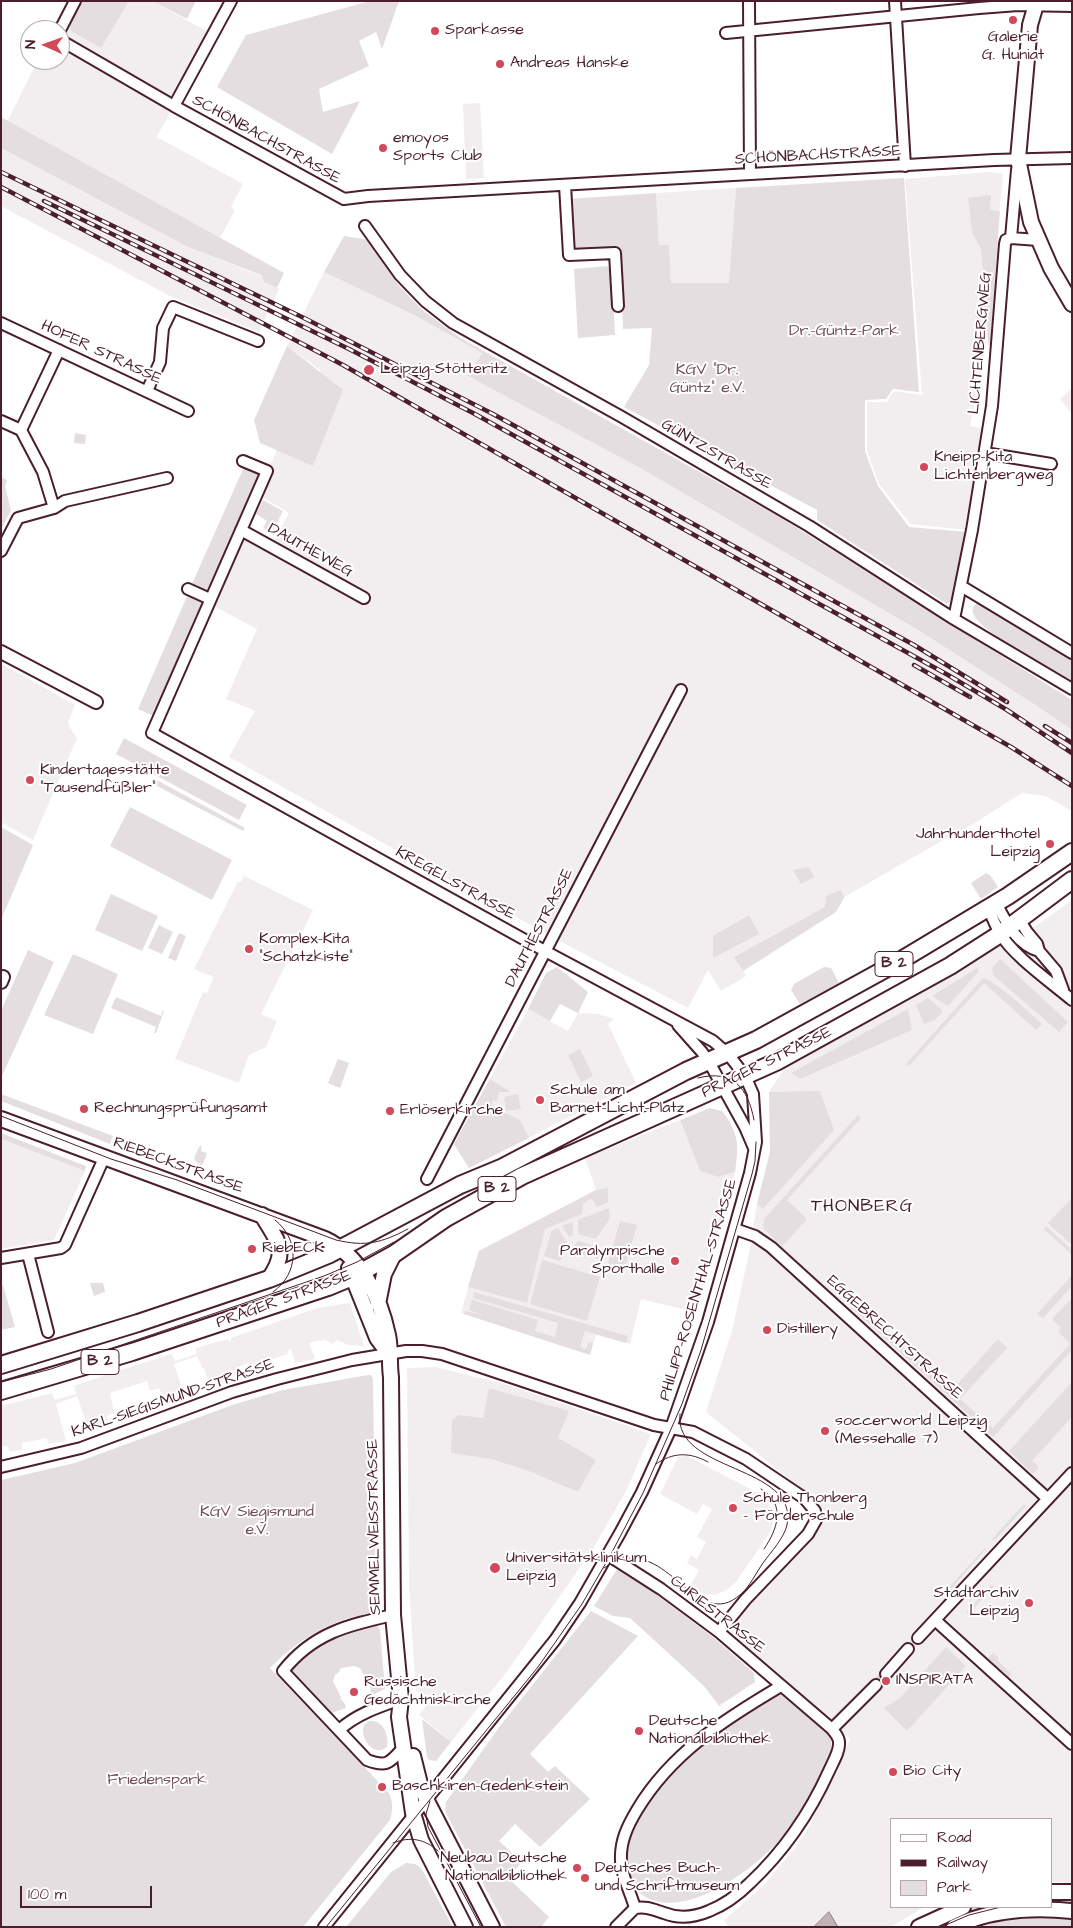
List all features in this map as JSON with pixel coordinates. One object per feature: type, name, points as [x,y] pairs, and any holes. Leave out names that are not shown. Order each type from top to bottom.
[{"type":"main road","points":[[1036,3],[1030,25],[1018,159],[1026,205],[1038,240],[1059,284],[1072,304]]},
{"type":"main road","name":"PRAGER STRASSE","points":[[1,1391],[132,1352],[328,1287],[358,1274],[394,1254],[446,1218],[716,1074],[728,1054],[898,962],[992,906],[1072,852]]},
{"type":"main road","name":"PRAGER STRASSE","points":[[1,1365],[138,1323],[305,1266],[341,1249],[460,1185],[502,1168],[686,1071],[716,1074],[742,1071],[776,1062],[918,984],[1010,926],[1072,880]]},
{"type":"main road","name":"RIEBECKSTRASSE","points":[[1,1119],[104,1158],[177,1182],[325,1239],[341,1249]]},
{"type":"main road","points":[[262,1215],[276,1238],[280,1252],[278,1265],[269,1279]]},
{"type":"main road","name":"SEMMELWEISSTRASSE","points":[[341,1249],[356,1262],[377,1338],[388,1354]]},
{"type":"main road","points":[[378,1305],[384,1274],[394,1254]]},
{"type":"main road","name":"SEMMELWEISSTRASSE","points":[[358,1274],[378,1305],[388,1335],[391,1377],[393,1615],[401,1699],[399,1717],[414,1815],[425,1850],[465,1927]]},
{"type":"main road","name":"SEMMELWEISSTRASSE","points":[[401,1699],[407,1715],[415,1764],[427,1800],[492,1927]]},
{"type":"main road","points":[[1053,1892],[1072,1892]]},
{"type":"main road","points":[[919,1927],[961,1908]]},
{"type":"main road","points":[[954,1927],[987,1915],[1018,1910],[1033,1908],[1072,1911]]},
{"type":"street","points":[[65,20],[75,1]]},
{"type":"street","points":[[895,1],[905,166]]},
{"type":"street","points":[[174,106],[233,2]]},
{"type":"street","points":[[726,33],[1036,3],[1072,6]]},
{"type":"street","points":[[749,4],[750,174]]},
{"type":"street","name":"SCHÖNBACHSTRASSE","points":[[70,46],[174,106],[344,199],[368,196],[750,174],[1018,159],[1072,158]]},
{"type":"street","name":"LICHTENBERGWEG","points":[[954,619],[992,406],[1005,244],[1006,240],[1011,238],[1018,159]]},
{"type":"street","points":[[565,185],[569,255],[615,253],[618,306]]},
{"type":"street","name":"GÜNTZSTRASSE","points":[[365,226],[400,275],[425,301],[452,323],[801,521],[954,619],[1072,689]]},
{"type":"street","points":[[1011,238],[1038,240]]},
{"type":"street","points":[[147,391],[160,362],[163,328],[173,307],[258,341]]},
{"type":"street","name":"HOFER STRASSE","points":[[1,322],[188,411]]},
{"type":"street","points":[[21,430],[59,350]]},
{"type":"street","points":[[1,421],[21,430],[43,472],[54,508]]},
{"type":"street","points":[[985,453],[1051,464]]},
{"type":"street","points":[[188,589],[210,599],[267,472],[243,461]]},
{"type":"street","points":[[1,551],[18,518],[54,508],[65,501],[167,478]]},
{"type":"street","name":"DAUTHEWEG","points":[[241,530],[364,598]]},
{"type":"street","points":[[961,586],[1071,649]]},
{"type":"street","name":"KREGELSTRASSE","points":[[210,599],[152,734],[545,951],[705,1036],[728,1054],[742,1071]]},
{"type":"street","points":[[1,652],[96,702]]},
{"type":"street","name":"DAUTHESTRASSE","points":[[427,1179],[681,690]]},
{"type":"street","points":[[992,906],[1020,940],[1030,949],[1039,951],[1056,971],[1063,990]]},
{"type":"street","points":[[1010,926],[1008,944],[1052,984],[1063,990],[1072,1000]]},
{"type":"street","points":[[676,1022],[702,1052],[716,1074],[745,1127],[754,1149]]},
{"type":"street","name":"PHILIPP-ROSENTHAL-STRASSE","points":[[324,1927],[555,1640],[577,1608],[642,1492],[671,1428],[700,1349],[752,1167],[756,1137],[754,1103],[753,1094],[742,1071]]},
{"type":"street","points":[[1,1258],[61,1248],[65,1244],[104,1158]]},
{"type":"street","name":"EGGEBRECHTSTRASSE","points":[[735,1229],[755,1236],[771,1247],[1048,1499]]},
{"type":"street","points":[[28,1254],[48,1332]]},
{"type":"street","name":"KARL-SIEGISMUND-STRASSE","points":[[1,1467],[80,1448],[232,1392],[276,1379],[352,1360],[406,1351],[442,1354],[654,1425],[693,1432],[746,1459],[804,1498],[815,1511],[816,1520],[808,1534],[745,1600],[719,1632]]},
{"type":"street","points":[[918,1638],[1072,1473]]},
{"type":"street","name":"CURIESTRASSE","points":[[608,1555],[661,1589],[719,1632],[832,1729]]},
{"type":"street","points":[[393,1615],[346,1626],[327,1634],[292,1659],[283,1671],[366,1760],[383,1764],[393,1760],[404,1747]]},
{"type":"street","points":[[934,1620],[1072,1744]]},
{"type":"street","points":[[886,1674],[908,1649]]},
{"type":"street","points":[[616,1927],[635,1908],[648,1907],[666,1914],[678,1916],[700,1914],[720,1905],[749,1884],[790,1840],[810,1809],[837,1754],[840,1742],[837,1734],[832,1729],[876,1685]]},
{"type":"street","points":[[635,1908],[621,1862],[621,1852],[625,1833],[642,1801],[658,1778],[691,1746],[728,1718],[781,1686]]},
{"type":"street","points":[[339,1730],[352,1719],[379,1706],[401,1699]]},
{"type":"shaded area","points":[[68,1],[152,1],[212,34],[157,137],[243,184],[231,207],[235,210],[220,238],[7,122],[33,70],[70,70],[70,20],[58,20]]},
{"type":"shaded area","points":[[480,103],[484,178],[466,179],[463,104]]},
{"type":"shaded area","points":[[1,148],[188,247],[261,276],[264,282],[279,289],[259,332],[172,297],[1,206]]},
{"type":"shaded area","points":[[990,172],[1003,174],[987,342],[970,426],[981,428],[965,530],[910,524],[879,484],[867,451],[867,402],[887,402],[895,391],[922,395],[905,179]]},
{"type":"shaded area","points":[[736,188],[730,283],[671,283],[669,245],[659,245],[656,193]]},
{"type":"shaded area","points":[[324,272],[416,316],[482,353],[469,376],[642,469],[918,630],[1072,730],[1072,811],[1045,796],[1022,793],[962,831],[736,959],[746,976],[721,991],[708,970],[688,1008],[552,937],[229,757],[255,711],[226,699],[257,629],[214,606],[210,599],[241,530],[271,546],[289,513],[257,494],[277,450],[313,465],[320,370],[287,346]]},
{"type":"shaded area","points":[[1072,388],[1072,414],[1060,399]]},
{"type":"shaded area","name":"Kindertagesstätte \"Tausendfüßler\"","points":[[2,664],[75,705],[68,722],[77,738],[33,840],[1,822]]},
{"type":"shaded area","name":"Komplex-Kita \"Schatzkiste\"","points":[[244,876],[313,910],[261,1014],[256,1012],[277,1021],[266,1047],[249,1055],[239,1083],[175,1059],[203,992],[207,993],[214,977],[194,969],[238,881],[241,882]]},
{"type":"shaded area","points":[[1072,900],[1072,1883],[1053,1882],[1053,1818],[890,1818],[890,1908],[922,1908],[891,1927],[728,1927],[724,1920],[763,1886],[795,1848],[810,1825],[850,1739],[734,1640],[731,1632],[733,1621],[829,1515],[777,1469],[706,1412],[733,1327],[750,1248],[757,1204],[770,1152],[769,1092],[784,1069],[792,1062],[950,975],[960,972],[1025,929],[1034,927]]},
{"type":"shaded area","name":"Schule am Barnet-Licht-Platz","points":[[528,1009],[568,1031],[578,1013],[599,1014],[614,1019],[608,1024],[636,1083],[469,1168],[454,1144]]},
{"type":"shaded area","points":[[680,1120],[700,1171],[718,1177],[735,1172],[695,1312],[641,1299],[630,1344],[596,1335],[590,1355],[461,1313],[479,1251],[596,1190],[585,1158]]},
{"type":"shaded area","points":[[1,1139],[85,1171],[54,1240],[1,1249]]},
{"type":"shaded area","points":[[350,1303],[364,1346],[348,1345],[337,1340],[333,1344],[325,1340],[309,1343],[315,1359],[295,1363],[291,1349],[287,1351],[288,1354],[272,1359],[271,1356],[267,1357],[271,1369],[265,1370],[263,1375],[258,1372],[252,1373],[249,1363],[238,1367],[236,1375],[226,1371],[228,1380],[210,1386],[204,1368],[202,1368],[197,1356],[174,1364],[185,1397],[165,1405],[159,1388],[150,1391],[147,1381],[110,1393],[114,1413],[107,1416],[110,1425],[90,1433],[77,1396],[56,1404],[66,1441],[48,1444],[47,1438],[22,1443],[22,1450],[10,1452],[7,1446],[1,1447],[1,1406],[52,1393],[55,1400],[76,1394],[74,1386],[108,1374],[171,1354],[175,1361],[196,1354],[196,1348],[228,1339],[229,1342],[231,1338],[317,1308]]},
{"type":"shaded area","name":"Universitätsklinikum Leipzig","points":[[436,1367],[508,1385],[651,1434],[627,1489],[593,1549],[508,1670],[451,1742],[419,1715],[430,1701],[416,1691],[409,1587],[407,1368]]},
{"type":"shaded area","points":[[687,1456],[762,1495],[771,1508],[773,1524],[769,1534],[736,1582],[727,1590],[715,1595],[704,1594],[690,1586],[699,1570],[687,1563],[691,1555],[697,1559],[706,1542],[697,1537],[712,1509],[703,1504],[697,1514],[660,1494],[678,1457]]},
{"type":"shaded area","points":[[829,1912],[838,1927],[814,1927]]},
{"type":"green space","points":[[83,1],[129,1],[101,48],[71,31],[70,26]]},
{"type":"green space","points":[[152,1],[196,1],[187,19]]},
{"type":"green space","points":[[370,1],[399,1],[382,49],[376,32],[359,41],[369,66],[319,89],[323,112],[360,101],[332,154],[217,87],[246,35]]},
{"type":"green space","points":[[1,117],[284,273],[277,288],[264,282],[261,275],[188,247],[1,148]]},
{"type":"green space","points":[[904,178],[919,392],[893,389],[886,399],[865,400],[865,451],[878,486],[909,527],[967,532],[953,601],[947,604],[817,520],[817,510],[624,407],[649,365],[652,328],[623,329],[620,248],[571,251],[569,199],[656,193],[659,245],[669,245],[671,283],[729,283],[736,188]]},
{"type":"green space","points":[[991,195],[990,210],[1000,211],[990,345],[988,345],[981,249],[972,232],[968,198]]},
{"type":"green space","points":[[344,236],[364,239],[370,243],[397,283],[420,308],[459,337],[778,516],[1072,700],[1072,730],[918,630],[642,469],[468,376],[482,353],[416,316],[324,272]]},
{"type":"green space","points":[[607,266],[612,271],[615,335],[578,338],[574,269]]},
{"type":"green space","points":[[287,346],[343,390],[313,466],[260,443],[254,420]]},
{"type":"green space","points":[[75,433],[86,435],[85,444],[74,443]]},
{"type":"green space","points":[[244,467],[258,473],[259,476],[209,590],[206,590],[192,584]]},
{"type":"green space","points":[[1,477],[7,480],[5,486],[11,511],[1,529]]},
{"type":"green space","points":[[263,500],[283,511],[272,533],[263,528],[267,521],[256,514]]},
{"type":"green space","points":[[188,594],[203,603],[154,716],[138,709]]},
{"type":"green space","points":[[981,601],[1072,658],[1072,682],[1017,650],[988,630],[973,613],[974,606]]},
{"type":"green space","points":[[124,738],[247,805],[239,820],[116,754]]},
{"type":"green space","points":[[155,779],[245,828],[243,831],[153,784]]},
{"type":"green space","points":[[130,807],[232,860],[212,900],[110,846]]},
{"type":"green space","points":[[1,827],[33,845],[1,920]]},
{"type":"green space","points":[[809,867],[814,877],[801,884],[793,870]]},
{"type":"green space","points":[[986,873],[990,875],[998,887],[981,899],[971,883]]},
{"type":"green space","points":[[841,890],[844,898],[836,912],[743,971],[734,957],[825,907],[826,896]]},
{"type":"green space","points":[[111,894],[158,916],[142,951],[95,930]]},
{"type":"green space","points":[[749,915],[759,934],[713,958],[713,936]]},
{"type":"green space","points":[[159,925],[173,932],[162,954],[148,948]]},
{"type":"green space","points":[[179,933],[186,936],[176,961],[168,958]]},
{"type":"green space","points":[[28,950],[54,962],[2,1076],[1,1011]]},
{"type":"green space","points":[[73,954],[118,974],[93,1034],[44,1015]]},
{"type":"green space","points":[[1000,959],[1068,1022],[1059,1032],[993,975],[992,968]]},
{"type":"green space","points":[[557,967],[588,992],[578,1013],[560,1004],[550,1021],[528,1009],[546,973]]},
{"type":"green space","points":[[824,967],[831,968],[839,983],[800,1004],[791,990],[794,984]]},
{"type":"green space","points":[[977,968],[979,971],[948,1006],[932,996]]},
{"type":"green space","points":[[983,978],[1004,991],[1042,1024],[1036,1030],[984,983],[909,1066],[906,1064]]},
{"type":"green space","points":[[116,997],[161,1016],[163,1010],[156,1033],[154,1033],[156,1027],[111,1008]]},
{"type":"green space","points":[[928,998],[943,1011],[935,1020],[924,1024],[916,1005]]},
{"type":"green space","points":[[908,1009],[912,1030],[800,1079],[791,1073]]},
{"type":"green space","points":[[580,1049],[593,1076],[581,1082],[568,1055]]},
{"type":"green space","points":[[338,1059],[349,1063],[340,1088],[328,1083]]},
{"type":"green space","points":[[490,1079],[511,1092],[499,1092],[497,1101],[492,1100],[492,1106],[520,1120],[529,1138],[469,1168],[454,1144]]},
{"type":"green space","points":[[820,1091],[834,1130],[763,1209],[757,1204],[770,1152],[769,1092]]},
{"type":"green space","points":[[1,1094],[113,1136],[110,1144],[1,1101]]},
{"type":"green space","points":[[518,1094],[521,1109],[506,1111],[504,1097]]},
{"type":"green space","points":[[710,1108],[722,1111],[728,1119],[735,1133],[737,1147],[735,1172],[718,1177],[700,1171],[680,1120]]},
{"type":"green space","points":[[858,1115],[861,1118],[787,1200],[807,1219],[782,1247],[763,1228],[764,1219]]},
{"type":"green space","points":[[1,1133],[86,1166],[85,1171],[1,1139]]},
{"type":"green space","points":[[202,1145],[201,1151],[207,1153],[201,1165],[194,1158],[199,1147]]},
{"type":"green space","points":[[608,1188],[608,1202],[597,1207],[593,1200],[590,1199],[583,1204],[582,1214],[545,1229],[527,1303],[468,1287],[479,1251],[596,1190]]},
{"type":"green space","points":[[1072,1198],[1072,1245],[1048,1223]]},
{"type":"green space","points":[[609,1208],[610,1218],[596,1239],[578,1234],[578,1220]]},
{"type":"green space","points":[[620,1221],[637,1225],[625,1267],[608,1263]]},
{"type":"green space","points":[[573,1222],[573,1235],[569,1237],[562,1226]]},
{"type":"green space","points":[[1046,1226],[1072,1250],[1072,1255],[1044,1229]]},
{"type":"green space","points":[[558,1228],[569,1246],[560,1261],[544,1256],[552,1230]]},
{"type":"green space","points":[[578,1241],[595,1246],[605,1256],[604,1260],[575,1253],[571,1250]]},
{"type":"green space","points":[[542,1260],[600,1277],[587,1321],[530,1304]]},
{"type":"green space","points":[[1072,1275],[1072,1286],[1043,1318],[1037,1314]]},
{"type":"green space","points":[[90,1283],[103,1283],[105,1292],[94,1296]]},
{"type":"green space","points":[[1,1285],[3,1285],[15,1327],[1,1330]]},
{"type":"green space","points":[[474,1292],[628,1336],[626,1343],[585,1331],[580,1347],[586,1349],[589,1342],[593,1343],[590,1355],[464,1314],[465,1311],[483,1315],[469,1310],[472,1300],[538,1320],[535,1331],[555,1337],[558,1323],[473,1298]]},
{"type":"green space","points":[[1072,1298],[1072,1350],[993,1437],[851,1307],[855,1302],[951,1391],[998,1339],[1007,1348],[960,1399],[993,1428],[1070,1344],[1058,1331],[1061,1328],[1052,1319]]},
{"type":"green space","points":[[371,1375],[373,1379],[376,1610],[335,1623],[315,1633],[287,1652],[270,1668],[389,1793],[392,1806],[390,1820],[303,1927],[1,1927],[1,1480],[75,1463],[235,1404],[283,1390]]},
{"type":"green space","points":[[1072,1382],[1072,1417],[1032,1461],[1039,1467],[1033,1474],[1009,1451]]},
{"type":"green space","points":[[489,1388],[569,1411],[558,1438],[596,1460],[578,1492],[529,1471],[491,1459],[451,1453],[452,1420],[459,1415],[483,1418]]},
{"type":"green space","points":[[1024,1504],[1026,1506],[994,1541],[992,1539]]},
{"type":"green space","points":[[986,1549],[944,1597],[942,1595]]},
{"type":"green space","points":[[619,1566],[713,1637],[754,1673],[755,1682],[719,1706],[704,1686],[630,1618],[613,1616],[594,1606]]},
{"type":"green space","points":[[991,1585],[994,1586],[969,1614],[966,1612]]},
{"type":"green space","points":[[591,1611],[638,1636],[530,1754],[548,1772],[555,1766],[590,1799],[540,1847],[515,1824],[499,1841],[522,1862],[508,1878],[549,1917],[541,1927],[506,1927],[445,1811],[446,1802],[500,1726]]},
{"type":"green space","points":[[373,1624],[380,1629],[385,1689],[372,1695],[371,1689],[360,1668],[354,1666],[341,1668],[333,1681],[346,1708],[332,1713],[292,1672],[291,1665],[300,1657],[330,1639],[351,1630]]},
{"type":"green space","points":[[946,1647],[966,1666],[907,1731],[884,1708],[900,1698]]},
{"type":"green space","points":[[993,1653],[999,1658],[997,1660],[1012,1674],[1009,1677],[988,1658]]},
{"type":"green space","points":[[781,1695],[830,1734],[831,1743],[830,1755],[819,1781],[791,1826],[763,1856],[723,1886],[700,1896],[678,1902],[658,1902],[640,1893],[633,1882],[629,1870],[627,1850],[633,1828],[649,1799],[671,1773],[707,1740],[754,1707]]},
{"type":"green space","points":[[422,1719],[451,1742],[436,1761],[429,1760],[427,1757]]},
{"type":"green space","points":[[369,1721],[374,1721],[381,1725],[386,1733],[387,1747],[382,1750],[373,1748],[366,1741],[363,1730],[364,1725]]},
{"type":"green space","points":[[406,1863],[415,1864],[421,1868],[453,1927],[346,1927],[391,1872]]},
{"type":"green space","points":[[974,1908],[1012,1908],[962,1920],[947,1927],[927,1927]]},
{"type":"green space","points":[[1019,1913],[1072,1916],[1072,1927],[963,1927]]},
{"type":"tunnel","points":[[876,1685],[886,1674]]},
{"type":"tram line","points":[[698,1078],[721,1076],[737,1084],[748,1099],[754,1120]]},
{"type":"tram line","points":[[1,1116],[111,1159],[177,1180],[336,1240],[356,1243],[373,1242],[390,1238],[408,1229]]},
{"type":"tram line","points":[[326,1927],[538,1667],[582,1604],[610,1556],[643,1493],[682,1404],[701,1350],[752,1174],[756,1142]]},
{"type":"tram line","points":[[273,1292],[288,1276],[293,1256],[289,1237],[275,1220]]},
{"type":"tram line","points":[[1,1382],[51,1369],[324,1276],[357,1262],[394,1242]]},
{"type":"tram line","points":[[604,1568],[625,1559],[645,1560],[662,1569],[708,1602],[724,1603],[744,1591],[783,1535],[787,1525],[786,1505],[774,1490],[757,1479],[695,1448],[683,1433],[680,1414]]},
{"type":"tram line","points":[[656,1464],[675,1455],[695,1456],[708,1462]]},
{"type":"tram line","points":[[761,1489],[769,1495],[777,1510],[776,1526],[764,1549]]},
{"type":"tram line","points":[[430,1801],[426,1814],[428,1827],[481,1927]]},
{"type":"tram line","points":[[393,1843],[411,1839],[423,1841],[438,1851]]},
{"type":"tram line","points":[[1053,1902],[1072,1903]]},
{"type":"tram line","points":[[941,1927],[969,1915],[997,1908]]},
{"type":"railway","points":[[1,172],[304,318],[493,414],[914,645],[1007,702]]},
{"type":"railway","points":[[1,187],[343,365],[1011,747],[1072,786]]},
{"type":"railway","points":[[44,201],[349,349],[473,413],[948,675],[1007,710],[1072,753]]},
{"type":"railway","points":[[914,665],[970,697]]},
{"type":"railway","points":[[1045,726],[1072,743]]},
{"type":"place","name":"Galerie G. Huniat","points":[[1013,20]]},
{"type":"place","name":"Sparkasse","points":[[435,31]]},
{"type":"place","name":"Andreas Hanske","points":[[500,64]]},
{"type":"place","name":"emoyos Sports Club","points":[[383,148]]},
{"type":"place","name":"Leipzig-Stötteritz","points":[[369,370]]},
{"type":"place","name":"Kneipp-Kita Lichtenbergweg","points":[[924,467]]},
{"type":"place","name":"Kindertagesstätte \"Tausendfüßler\"","points":[[30,780]]},
{"type":"place","name":"Jahrhunderthotel Leipzig","points":[[1050,844]]},
{"type":"place","name":"Komplex-Kita \"Schatzkiste\"","points":[[249,949]]},
{"type":"place","name":"Schule am Barnet-Licht-Platz","points":[[540,1100]]},
{"type":"place","name":"Rechnungsprüfungsamt","points":[[84,1109]]},
{"type":"place","name":"Erlöserkirche","points":[[390,1111]]},
{"type":"place","name":"RiebECK","points":[[252,1249]]},
{"type":"place","name":"Paralympische Sporthalle","points":[[675,1261]]},
{"type":"place","name":"Distillery","points":[[767,1330]]},
{"type":"place","name":"soccerworld Leipzig (Messehalle 7)","points":[[825,1431]]},
{"type":"place","name":"Schule Thonberg - Förderschule","points":[[733,1508]]},
{"type":"place","name":"Universitätsklinikum Leipzig","points":[[495,1568]]},
{"type":"place","name":"Stadtarchiv Leipzig","points":[[1029,1603]]},
{"type":"place","name":"INSPIRATA","points":[[886,1681]]},
{"type":"place","name":"Russische Gedächtniskirche","points":[[354,1692]]},
{"type":"place","name":"Deutsche Nationalbibliothek","points":[[639,1731]]},
{"type":"place","name":"Bio City","points":[[893,1772]]},
{"type":"place","name":"Baschkiren-Gedenkstein","points":[[382,1787]]},
{"type":"place","name":"Neubau Deutsche Nationalbibliothek","points":[[577,1868]]},
{"type":"place","name":"Deutsches Buch- und Schriftmuseum","points":[[585,1878]]},
{"type":"district","name":"THONBERG","points":[[862,1207]]},
{"type":"park label","name":"Dr.-Güntz-Park","points":[[844,332]]},
{"type":"park label","name":"KGV \"Dr. Güntz\" e.V.","points":[[707,380]]},
{"type":"park label","name":"KGV Siegismund e.V.","points":[[257,1522]]},
{"type":"park label","name":"Friedenspark","points":[[157,1781]]}]
